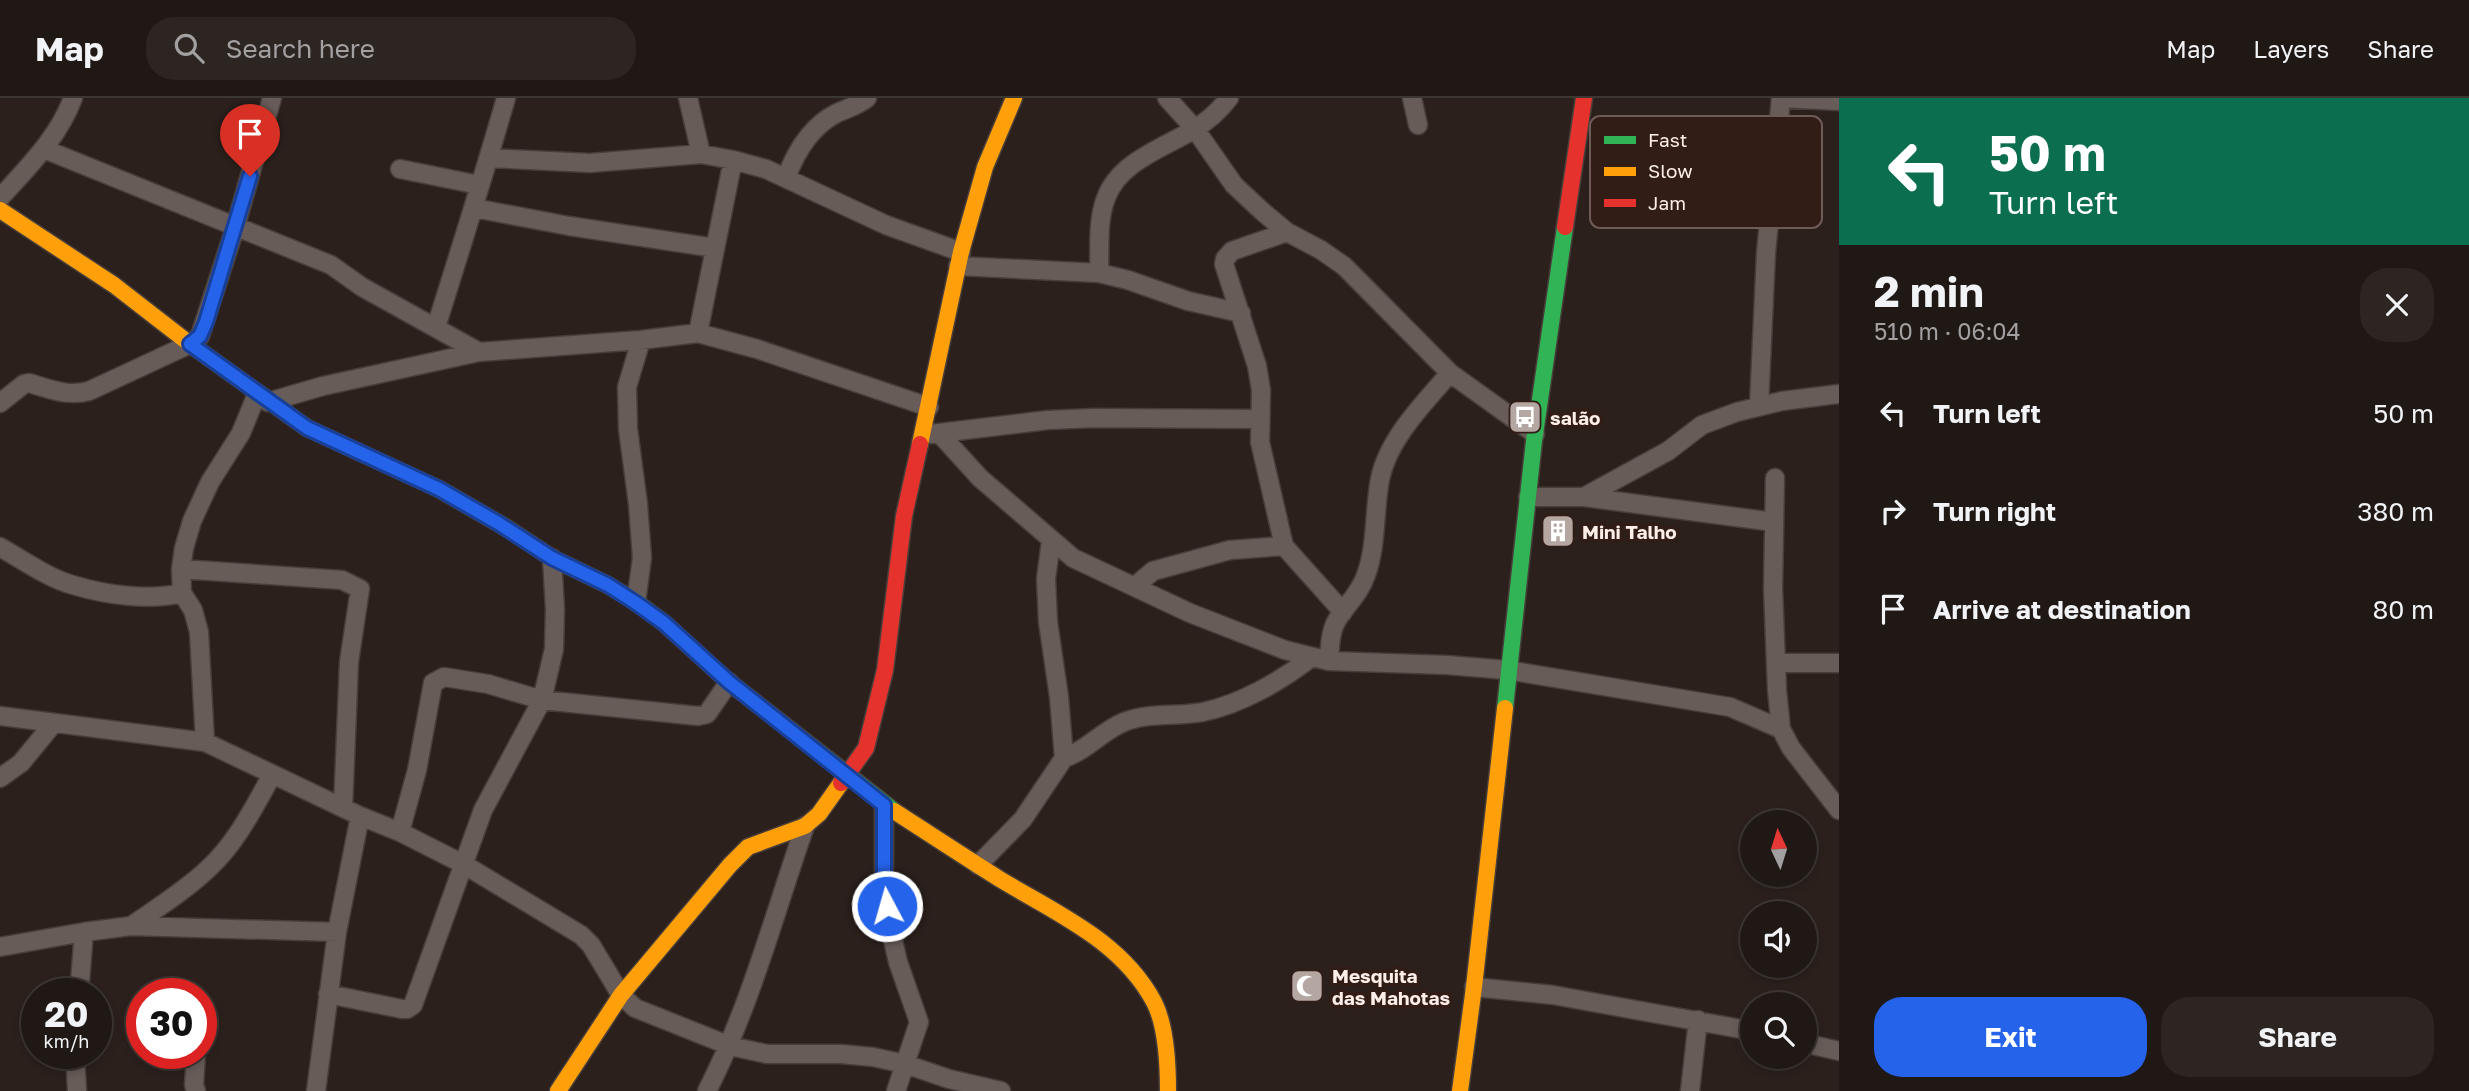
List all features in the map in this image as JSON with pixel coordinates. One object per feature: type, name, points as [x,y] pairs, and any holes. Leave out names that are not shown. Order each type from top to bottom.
[{"type":"street","points":[[0,198],[44,149],[68,113],[73,98]]},
{"type":"street","points":[[0,403],[29,383],[65,394],[75,395],[89,391],[190,344],[200,336],[235,228],[272,98]]},
{"type":"street","points":[[436,327],[506,98]]},
{"type":"street","points":[[688,98],[701,154]]},
{"type":"street","points":[[786,178],[794,157],[806,138],[837,113],[856,107],[867,98]]},
{"type":"street","points":[[558,1091],[621,995],[704,895],[748,847],[805,826],[819,814],[866,748],[886,670],[904,516],[931,434],[929,407],[959,259],[985,167],[1014,98]]},
{"type":"street","points":[[1167,98],[1195,129],[1234,185],[1287,232],[1344,266],[1450,373],[1535,434]]},
{"type":"street","points":[[1099,273],[1100,223],[1105,199],[1114,181],[1148,156],[1195,129],[1229,98]]},
{"type":"street","points":[[1412,98],[1418,125]]},
{"type":"street","points":[[1460,1091],[1474,987],[1535,434],[1584,98]]},
{"type":"street","points":[[1779,116],[1781,98],[1839,101]]},
{"type":"street","points":[[44,149],[331,265],[362,288],[479,352]]},
{"type":"street","points":[[489,158],[590,163],[701,154],[733,160],[766,169],[959,259],[1099,273],[1188,301],[1241,313]]},
{"type":"street","points":[[698,332],[733,160]]},
{"type":"street","points":[[400,169],[479,185]]},
{"type":"street","points":[[474,208],[569,226],[715,248]]},
{"type":"street","points":[[3,219],[114,285],[262,398],[307,428],[439,489],[552,558],[608,585],[636,603],[664,623],[729,682],[884,805],[1076,923],[1126,961],[1156,1005],[1168,1058],[1168,1091]]},
{"type":"street","points":[[1759,406],[1768,228]]},
{"type":"street","points":[[1287,232],[1232,251],[1224,264],[1257,366],[1261,390],[1259,419],[1266,472],[1282,527],[1284,546],[1343,612]]},
{"type":"street","points":[[205,742],[199,632],[193,610],[182,593],[181,569],[192,521],[210,482],[262,398],[479,352],[640,340],[698,332],[929,407]]},
{"type":"street","points":[[636,603],[642,558],[628,429],[627,387],[640,340]]},
{"type":"street","points":[[1064,758],[1072,756],[1104,732],[1125,722],[1148,716],[1202,712],[1237,701],[1320,659],[1337,621],[1357,594],[1367,574],[1380,478],[1389,454],[1427,398],[1450,373]]},
{"type":"street","points":[[1584,498],[1668,451],[1702,425],[1759,406],[1821,394],[1839,394]]},
{"type":"street","points":[[931,434],[1048,420],[1259,419]]},
{"type":"street","points":[[931,434],[1073,558],[1190,613],[1285,650],[1320,659],[1507,670],[1730,706],[1781,729]]},
{"type":"street","points":[[1775,478],[1773,588],[1781,729],[1802,764],[1839,810]]},
{"type":"street","points":[[1528,498],[1584,498],[1774,523]]},
{"type":"street","points":[[978,865],[1023,819],[1064,758],[1059,696],[1048,622],[1046,579],[1051,541]]},
{"type":"street","points":[[1134,587],[1153,571],[1230,551],[1284,546]]},
{"type":"street","points":[[0,547],[72,585],[159,597],[182,593]]},
{"type":"street","points":[[328,994],[402,1009],[413,1005],[483,810],[541,700],[554,649],[552,558]]},
{"type":"street","points":[[181,569],[342,580],[360,589],[349,662],[343,808]]},
{"type":"street","points":[[1777,663],[1839,663]]},
{"type":"street","points":[[400,832],[417,770],[433,683],[437,680],[444,677],[466,679],[541,700],[703,716],[729,682]]},
{"type":"street","points":[[0,716],[205,742],[463,864],[581,935],[591,945],[621,995],[635,1009],[730,1046],[767,1054],[873,1057],[998,1091]]},
{"type":"street","points":[[0,778],[21,763],[53,724]]},
{"type":"street","points":[[131,926],[208,870],[226,850],[272,775]]},
{"type":"street","points":[[884,805],[884,885],[890,928],[919,1022],[896,1091]]},
{"type":"street","points":[[316,1091],[337,932],[360,816]]},
{"type":"street","points":[[707,1091],[730,1046],[805,826]]},
{"type":"street","points":[[0,947],[131,926],[337,932]]},
{"type":"street","points":[[80,978],[84,932]]},
{"type":"street","points":[[1474,987],[1553,995],[1740,1029]]},
{"type":"street","points":[[1690,1091],[1698,1020]]},
{"type":"street","points":[[1817,1046],[1839,1052]]},
{"type":"street","points":[[76,1069],[77,1091]]},
{"type":"street","points":[[196,1069],[196,1091]]},
{"type":"traffic: fast","points":[[1505,708],[1534,441],[1565,227]]},
{"type":"traffic: fast","points":[[505,527],[552,558],[636,602],[664,623],[729,682],[894,811]]},
{"type":"traffic: slow","points":[[920,444],[961,252],[985,167],[1014,98]]},
{"type":"traffic: slow","points":[[0,210],[114,285],[190,344],[307,428],[439,489],[505,527]]},
{"type":"traffic: slow","points":[[1460,1091],[1505,708]]},
{"type":"traffic: slow","points":[[558,1091],[621,995],[730,865],[748,847],[805,826],[819,814],[841,783]]},
{"type":"traffic: slow","points":[[894,811],[998,878],[1064,916],[1124,961],[1140,980],[1158,1011],[1166,1045],[1168,1091]]},
{"type":"traffic: jam","points":[[1565,227],[1584,98]]},
{"type":"traffic: jam","points":[[841,783],[866,748],[885,670],[904,516],[920,444]]},
{"type":"place","name":"salão","points":[[1525,417]]},
{"type":"place","name":"Mini Talho","points":[[1558,531]]},
{"type":"place","name":"Mesquita das Mahotas","points":[[1307,986]]},
{"type":"route","points":[[250,176],[206,322],[200,336],[190,344],[307,428],[439,489],[552,558],[608,585],[664,623],[729,682],[884,805],[884,885],[887,906]]}]
